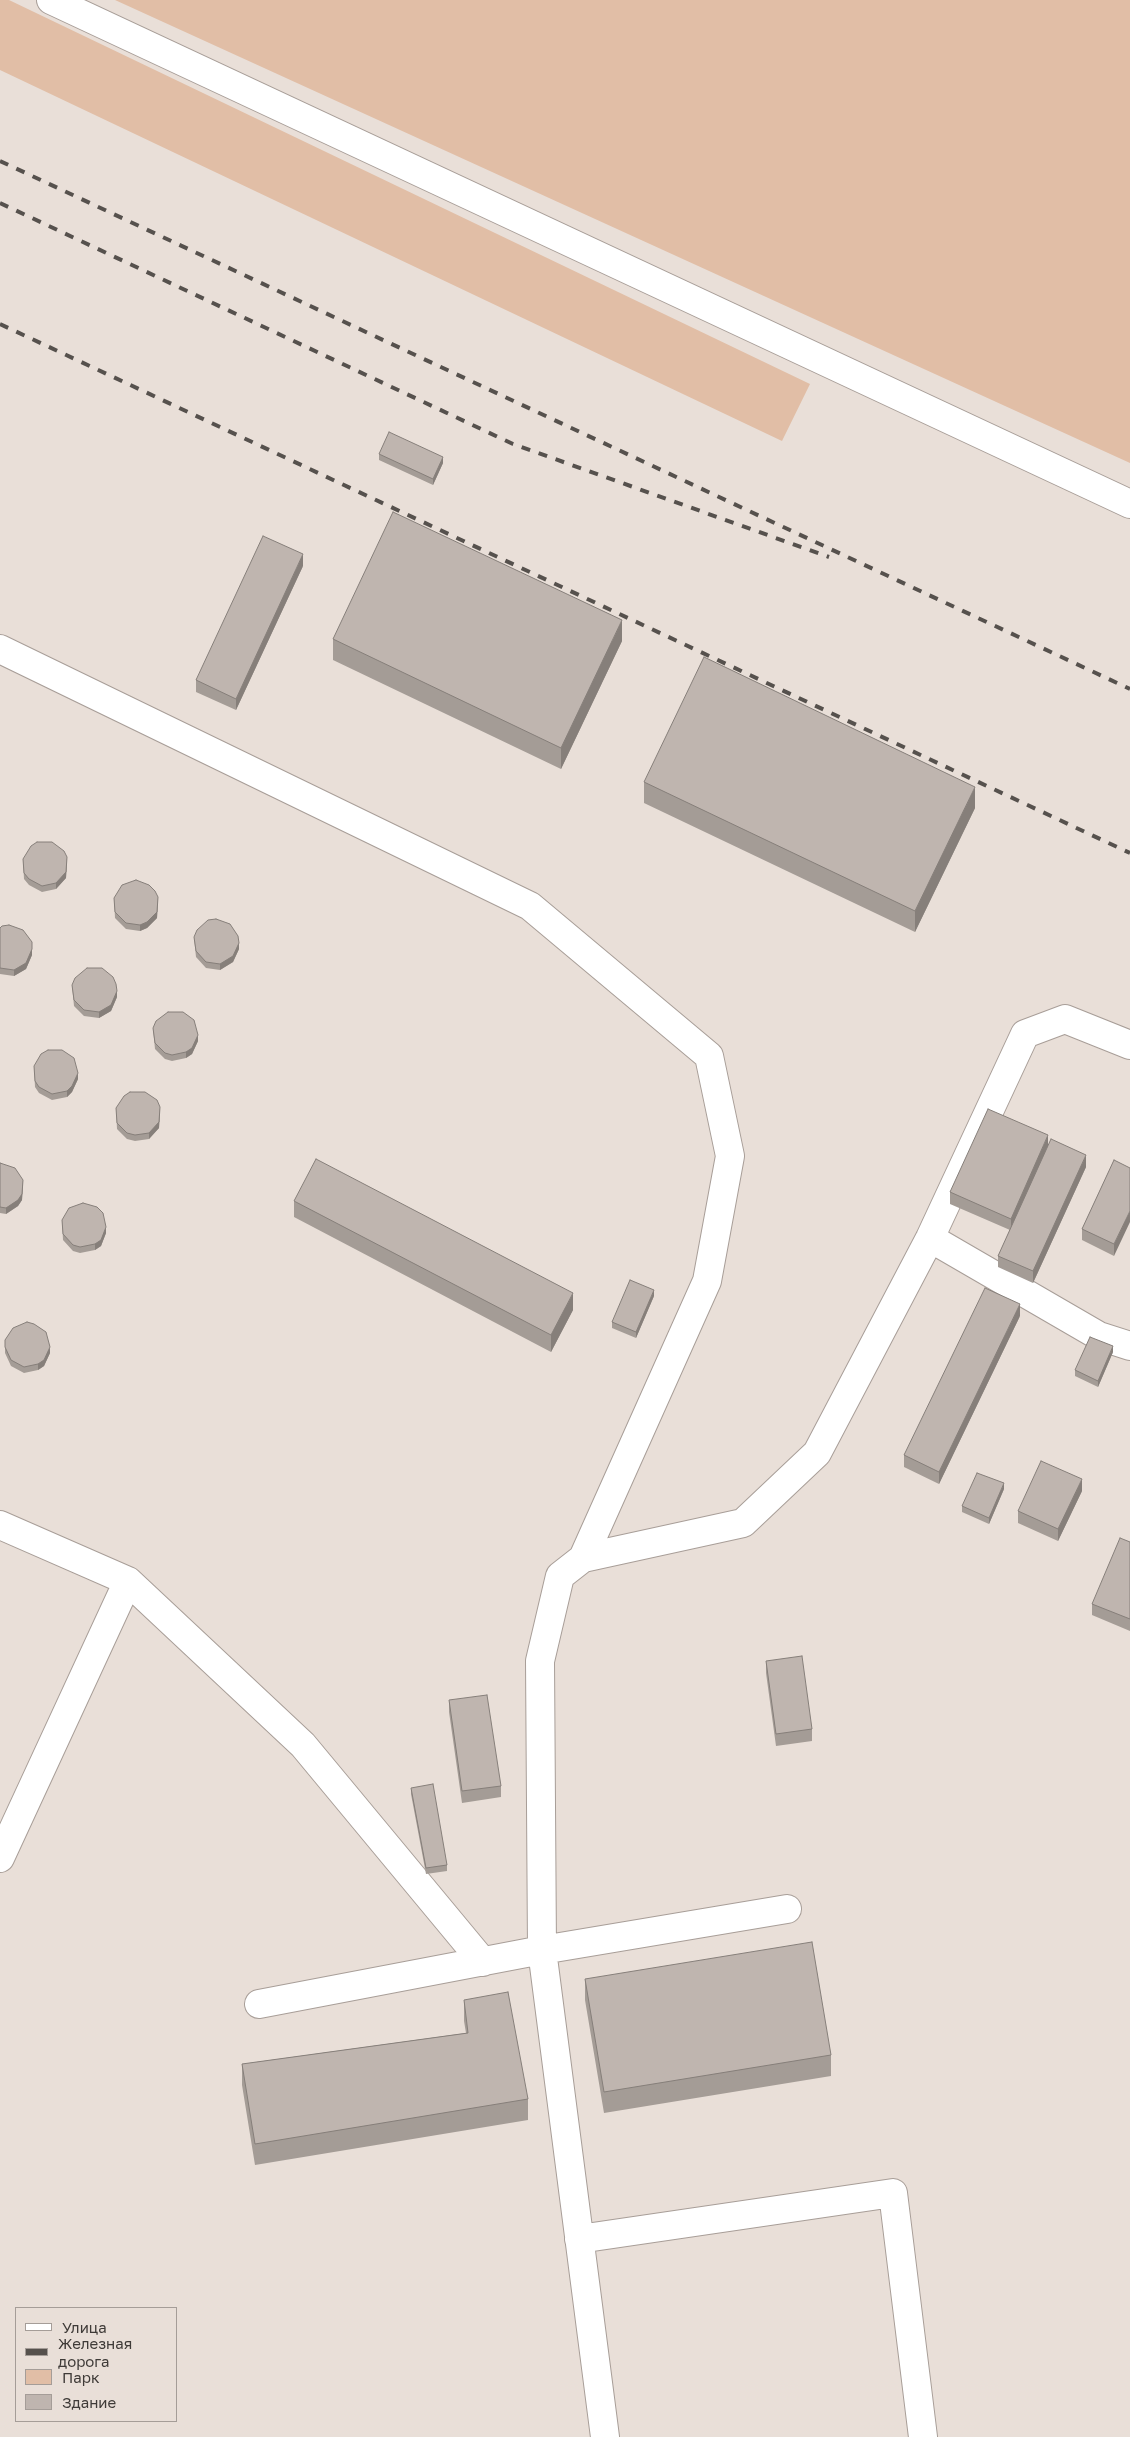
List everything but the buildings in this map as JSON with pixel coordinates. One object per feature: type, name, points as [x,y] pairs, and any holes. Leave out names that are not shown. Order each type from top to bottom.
[{"type":"lane","points":[[51,0],[1130,504]]},
{"type":"lane","points":[[0,648],[530,906],[709,1056],[730,1156],[707,1281],[583,1558]]},
{"type":"lane","points":[[605,2437],[542,1950],[540,1661],[560,1576],[583,1558],[743,1522],[817,1453],[930,1238],[1025,1034],[1065,1019],[1130,1045]]},
{"type":"lane","points":[[930,1238],[1100,1336],[1130,1346]]},
{"type":"lane","points":[[0,1525],[128,1581],[303,1745],[483,1962]]},
{"type":"lane","points":[[0,1858],[128,1581]]},
{"type":"lane","points":[[259,2004],[542,1950],[787,1909]]},
{"type":"lane","points":[[579,2239],[893,2193],[923,2437]]},
{"type":"green space","points":[[0,0],[9,0],[810,384],[782,441],[0,70]]},
{"type":"green space","points":[[115,0],[1130,0],[1130,463]]},
{"type":"railway","points":[[0,161],[1130,689]]},
{"type":"railway","points":[[0,203],[513,444],[829,557]]},
{"type":"railway","points":[[0,324],[1130,853]]}]
